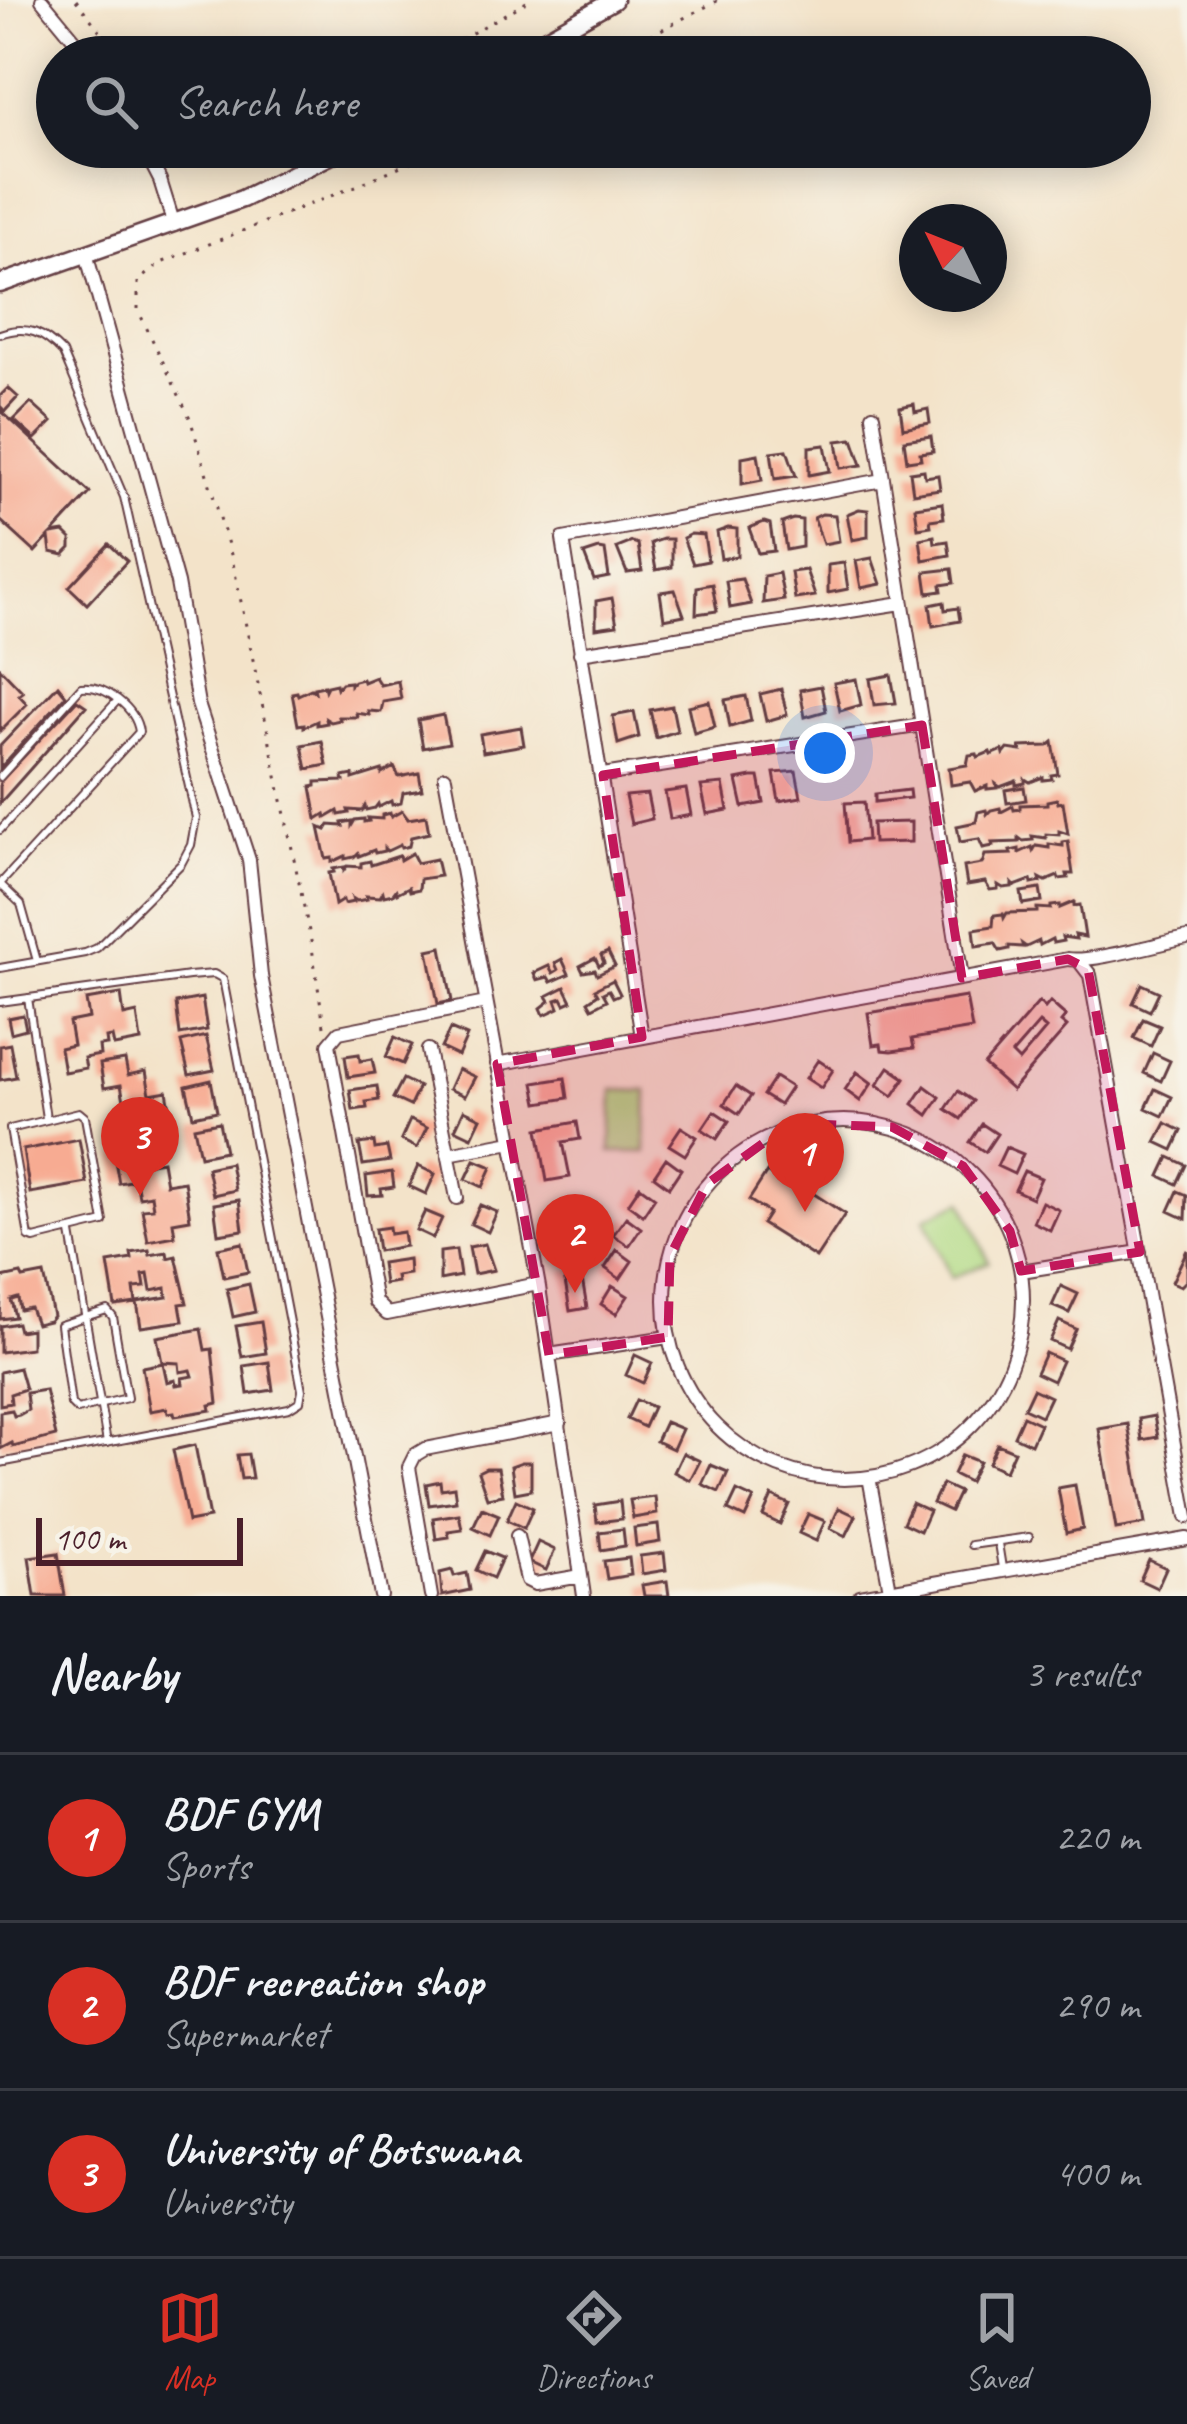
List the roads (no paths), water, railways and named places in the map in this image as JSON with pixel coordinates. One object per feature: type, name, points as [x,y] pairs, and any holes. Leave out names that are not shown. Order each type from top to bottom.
[{"type":"street","points":[[43,0],[72,36]]},
{"type":"street","points":[[550,36],[614,0]]},
{"type":"street","points":[[154,168],[174,225]]},
{"type":"street","points":[[0,284],[174,225],[305,168]]},
{"type":"street","points":[[86,253],[177,583],[198,704],[249,860],[261,976],[381,1596]]},
{"type":"street","points":[[873,415],[962,978]]},
{"type":"street","points":[[642,1037],[563,539],[883,480]]},
{"type":"street","points":[[580,653],[902,603]]},
{"type":"street","points":[[603,775],[922,725]]},
{"type":"street","points":[[445,777],[538,1284],[584,1596]]},
{"type":"street","points":[[497,1064],[1068,959],[1080,962],[1187,938]]},
{"type":"street","points":[[1080,962],[1090,975],[1187,1517]]},
{"type":"street","points":[[486,1004],[339,1032],[328,1050],[379,1310],[388,1314],[538,1284]]},
{"type":"street","points":[[428,1050],[457,1198]]},
{"type":"street","points":[[852,1121],[892,1127],[930,1142],[963,1166],[990,1196],[1010,1232],[1021,1271],[1018,1341],[988,1406],[936,1453],[869,1477],[812,1476],[757,1458],[725,1436],[699,1407],[680,1373],[668,1336],[664,1296],[670,1256],[685,1218],[707,1184],[737,1156],[772,1136],[812,1124],[852,1121]]},
{"type":"street","points":[[448,1154],[512,1142]]},
{"type":"street","points":[[1021,1271],[1140,1252]]},
{"type":"street","points":[[549,1355],[668,1336]]},
{"type":"street","points":[[431,1596],[409,1467],[415,1455],[424,1449],[560,1424]]},
{"type":"street","points":[[869,1477],[891,1593]]},
{"type":"street","points":[[517,1536],[527,1580],[536,1584],[581,1576]]},
{"type":"street","points":[[860,1596],[1187,1539]]},
{"type":"lane","points":[[0,334],[14,329],[34,331],[47,335],[63,353],[124,497],[196,818],[181,864],[97,947],[0,968]]},
{"type":"lane","points":[[0,777],[81,687],[96,687],[137,720],[139,732],[0,884],[21,904],[37,962]]},
{"type":"lane","points":[[0,830],[117,700]]},
{"type":"lane","points":[[0,1001],[190,976],[214,974],[223,979],[302,1390],[300,1401],[289,1408],[0,1463]]},
{"type":"lane","points":[[28,998],[46,1118]]},
{"type":"lane","points":[[83,1113],[104,1222],[70,1232],[29,1237],[10,1129],[83,1113]]},
{"type":"lane","points":[[70,1232],[107,1443]]},
{"type":"lane","points":[[111,1312],[128,1395],[124,1401],[77,1410],[71,1404],[60,1325],[85,1316],[111,1312]]},
{"type":"lane","points":[[971,1545],[1030,1537]]},
{"type":"lane","points":[[998,1543],[1003,1571]]},
{"type":"place","name":"University of Botswana","points":[[140,1196]]},
{"type":"place","name":"BDF GYM","points":[[805,1212]]},
{"type":"place","name":"BDF recreation shop","points":[[575,1293]]}]
